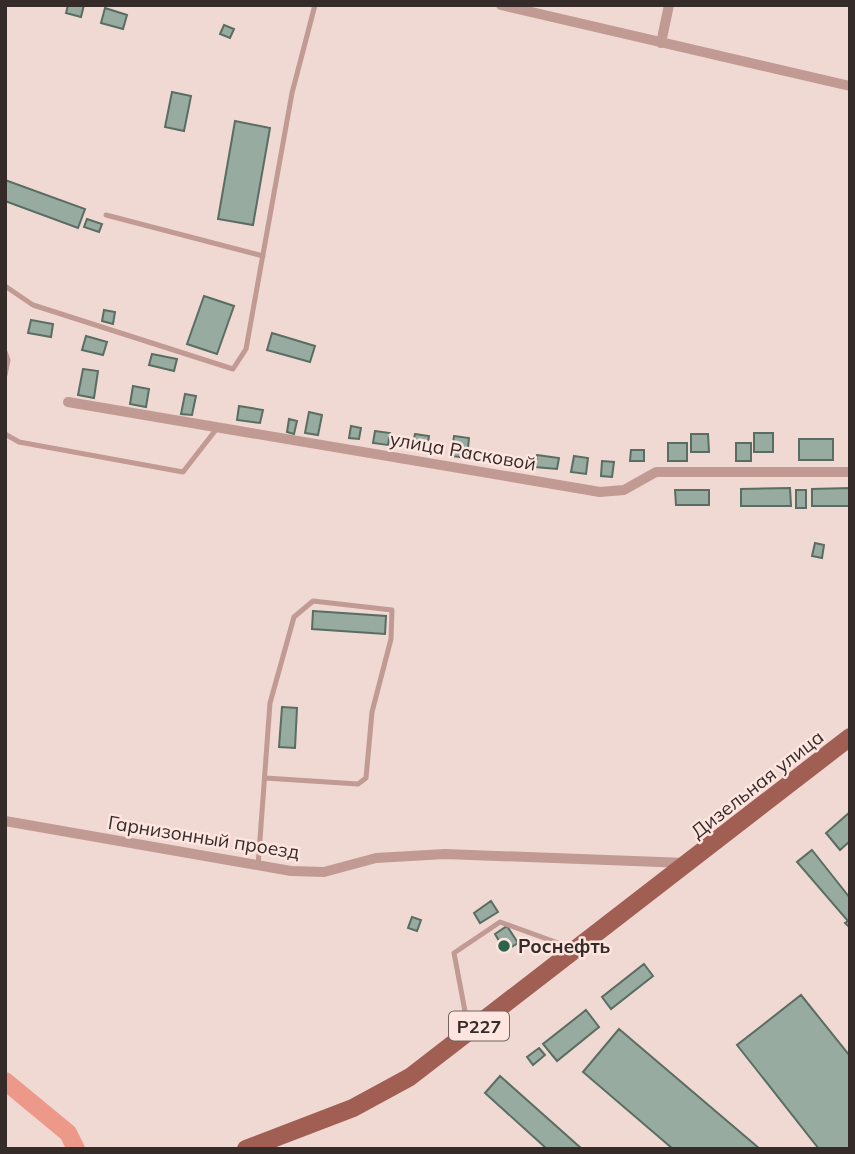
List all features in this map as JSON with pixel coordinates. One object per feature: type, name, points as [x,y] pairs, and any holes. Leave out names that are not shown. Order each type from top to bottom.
[{"type":"main road","name":"Дизельная улица","points":[[689,863],[850,737]]},
{"type":"main road","name":"Р227","points":[[246,1149],[353,1108],[410,1077],[689,863]]},
{"type":"street","points":[[501,5],[850,86]]},
{"type":"street","points":[[661,43],[669,5]]},
{"type":"street","name":"улица Расковой","points":[[68,402],[600,492],[624,490],[656,472],[850,472]]},
{"type":"street","name":"Гарнизонный проезд","points":[[5,821],[258,866],[324,872],[384,857],[445,854],[689,863]]},
{"type":"lane","points":[[5,286],[33,305],[233,369],[246,349],[292,93],[315,5]]},
{"type":"lane","points":[[106,215],[263,256]]},
{"type":"lane","points":[[5,352],[8,360],[5,375]]},
{"type":"lane","points":[[5,434],[19,442],[183,472],[218,427]]},
{"type":"lane","points":[[258,866],[270,703],[294,617],[313,601],[393,610],[391,639],[372,712],[366,778],[358,784],[265,778]]},
{"type":"lane","points":[[469,1034],[454,953],[500,922],[578,950]]},
{"type":"building","points":[[68,5],[84,5],[81,17],[66,13]]},
{"type":"building","points":[[105,8],[127,15],[123,29],[101,23]]},
{"type":"building","points":[[224,25],[234,29],[230,38],[220,34]]},
{"type":"building","points":[[172,92],[191,96],[184,131],[165,127]]},
{"type":"building","points":[[235,121],[270,128],[253,225],[218,219]]},
{"type":"building","points":[[5,180],[85,209],[78,228],[5,201]]},
{"type":"building","points":[[87,219],[102,224],[99,232],[84,227]]},
{"type":"building","points":[[204,296],[234,306],[217,354],[187,344]]},
{"type":"building","points":[[104,310],[115,312],[113,324],[102,321]]},
{"type":"building","points":[[31,320],[53,324],[51,337],[28,333]]},
{"type":"building","points":[[272,333],[315,346],[310,362],[267,350]]},
{"type":"building","points":[[86,336],[107,342],[103,355],[82,350]]},
{"type":"building","points":[[152,354],[177,359],[174,371],[149,365]]},
{"type":"building","points":[[83,369],[98,371],[94,398],[78,395]]},
{"type":"building","points":[[133,386],[149,389],[146,407],[130,404]]},
{"type":"building","points":[[185,394],[196,396],[192,415],[181,414]]},
{"type":"building","points":[[239,406],[263,410],[260,423],[237,420]]},
{"type":"building","points":[[309,412],[322,415],[318,435],[305,433]]},
{"type":"building","points":[[289,419],[297,421],[294,434],[287,432]]},
{"type":"building","points":[[351,426],[361,428],[359,439],[349,438]]},
{"type":"building","points":[[375,431],[390,433],[388,445],[373,443]]},
{"type":"building","points":[[754,433],[773,433],[773,452],[754,452]]},
{"type":"building","points":[[415,434],[429,436],[427,450],[412,447]]},
{"type":"building","points":[[691,434],[708,434],[709,452],[691,452]]},
{"type":"building","points":[[454,436],[469,438],[467,458],[451,456]]},
{"type":"building","points":[[799,439],[833,439],[833,460],[799,460]]},
{"type":"building","points":[[668,443],[687,443],[687,461],[668,461]]},
{"type":"building","points":[[736,443],[751,443],[751,461],[736,461]]},
{"type":"building","points":[[631,450],[644,450],[644,461],[630,461]]},
{"type":"building","points":[[537,455],[559,458],[557,469],[535,467]]},
{"type":"building","points":[[574,456],[588,458],[586,474],[571,472]]},
{"type":"building","points":[[602,461],[614,462],[612,477],[601,476]]},
{"type":"building","points":[[790,488],[791,506],[741,506],[741,489]]},
{"type":"building","points":[[850,488],[850,506],[812,506],[812,489]]},
{"type":"building","points":[[675,490],[709,490],[709,505],[676,505]]},
{"type":"building","points":[[796,490],[806,490],[806,508],[796,508]]},
{"type":"building","points":[[815,543],[824,545],[822,558],[812,556]]},
{"type":"building","points":[[313,611],[386,616],[385,634],[312,629]]},
{"type":"building","points":[[282,707],[297,708],[295,748],[279,747]]},
{"type":"building","points":[[850,812],[850,841],[840,850],[826,833]]},
{"type":"building","points":[[812,850],[850,898],[849,927],[845,923],[848,921],[797,862]]},
{"type":"building","points":[[491,901],[498,912],[480,923],[474,913]]},
{"type":"building","points":[[412,917],[421,920],[417,931],[408,928]]},
{"type":"building","points":[[507,926],[518,943],[505,951],[495,934]]},
{"type":"building","points":[[644,964],[653,976],[611,1009],[602,997]]},
{"type":"building","points":[[801,995],[850,1056],[850,1149],[819,1149],[737,1045]]},
{"type":"building","points":[[586,1010],[599,1027],[557,1061],[543,1044]]},
{"type":"building","points":[[619,1029],[760,1149],[673,1149],[583,1072]]},
{"type":"building","points":[[539,1048],[545,1055],[533,1065],[527,1057]]},
{"type":"building","points":[[500,1076],[582,1149],[547,1149],[485,1093]]},
{"type":"waterway","points":[[5,1081],[68,1133],[76,1149]]},
{"type":"place","name":"Роснефть","points":[[504,946]]}]
